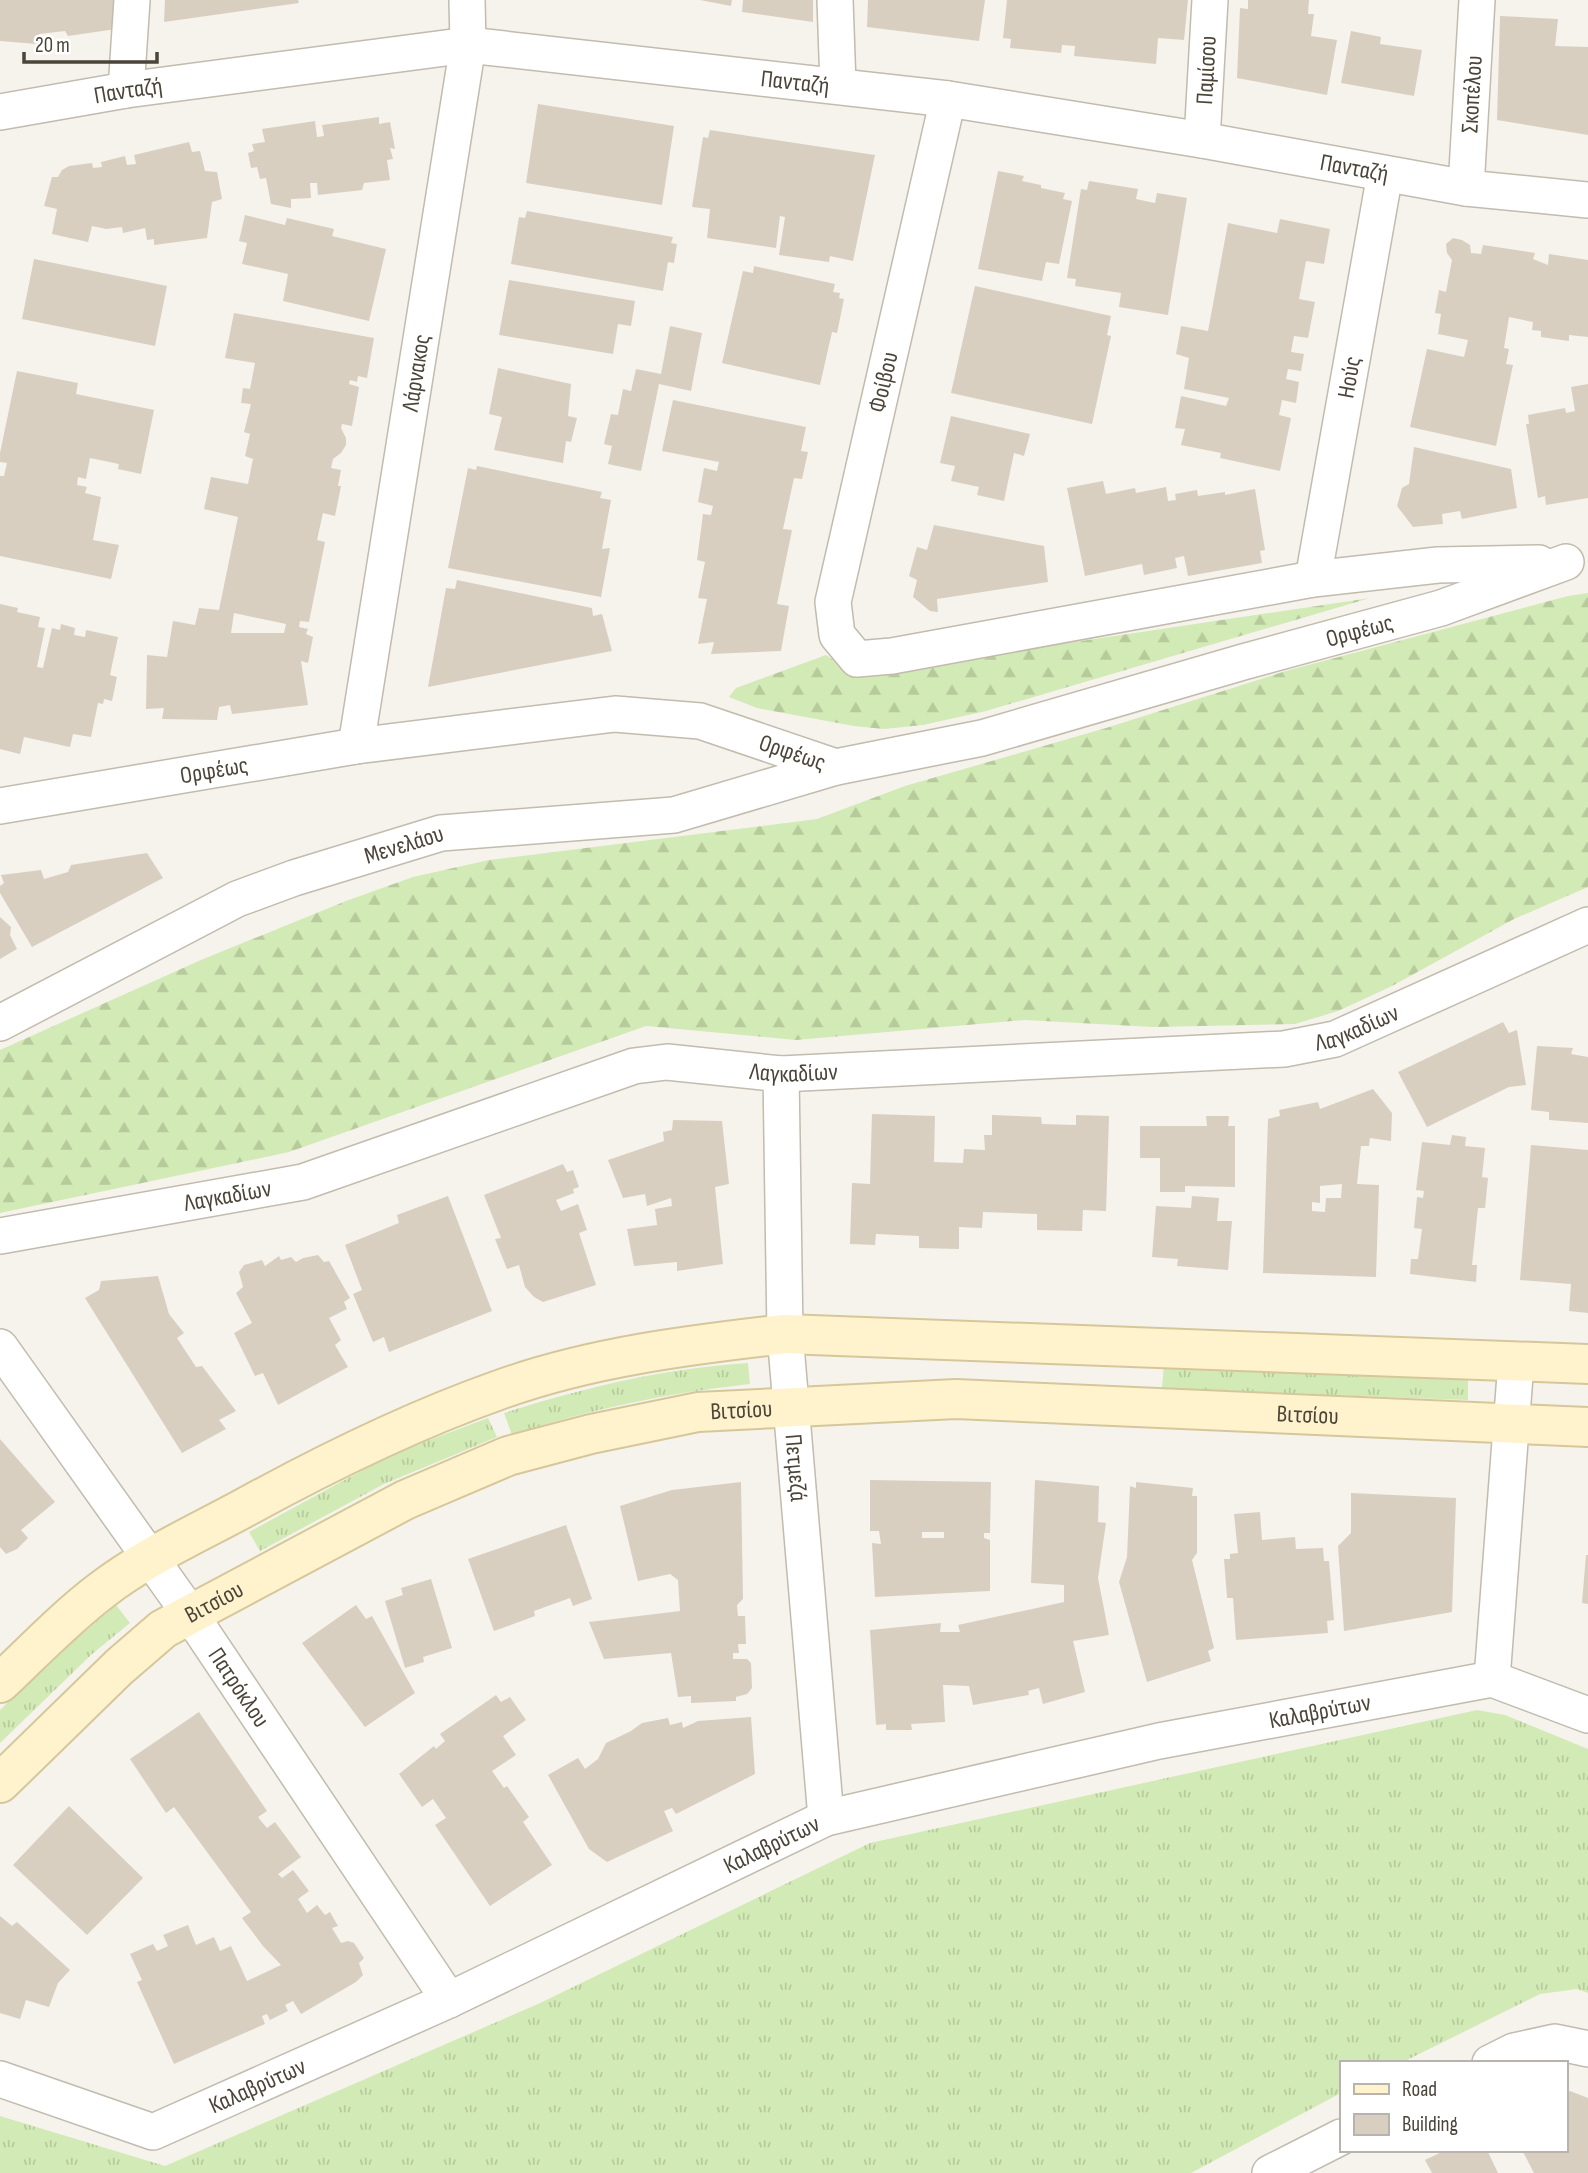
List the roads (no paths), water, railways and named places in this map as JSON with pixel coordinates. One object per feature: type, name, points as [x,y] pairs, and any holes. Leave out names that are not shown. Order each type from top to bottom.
[{"type":"street","points":[[126,90],[132,0]]},
{"type":"street","name":"Λάρνακος","points":[[356,746],[468,45],[467,0]]},
{"type":"street","points":[[835,0],[838,85]]},
{"type":"street","name":"Παμίσου","points":[[1202,140],[1210,0]]},
{"type":"street","name":"Σκοπέλου","points":[[1466,188],[1477,0]]},
{"type":"street","name":"Πανταζή","points":[[0,112],[126,90],[468,45],[948,99],[1202,140],[1466,188],[1588,200]]},
{"type":"street","name":"Φοίβου","points":[[857,659],[837,635],[833,602],[948,99]]},
{"type":"street","name":"Ηούς","points":[[1313,579],[1385,174]]},
{"type":"street","name":"Ορφέως","points":[[0,806],[356,746],[615,714],[700,721],[836,767],[982,738],[1242,662],[1441,608],[1577,560]]},
{"type":"street","name":"Ορφέως","points":[[857,659],[892,656],[1313,579],[1438,565],[1577,560]]},
{"type":"street","name":"Μενελάου","points":[[0,1023],[237,899],[294,877],[441,833],[674,815],[836,767]]},
{"type":"street","name":"Λαγκαδίων","points":[[0,1236],[303,1182],[634,1066],[667,1062],[781,1073],[1284,1049],[1335,1039],[1588,925]]},
{"type":"street","name":"Πετμεζά","points":[[781,1073],[785,1334],[826,1818]]},
{"type":"street","points":[[0,1683],[93,1597],[150,1559],[278,1490],[406,1427],[501,1389],[578,1367],[693,1345],[785,1334],[1588,1364]]},
{"type":"street","name":"Πατρόκλου","points":[[0,1347],[190,1614],[449,2000]]},
{"type":"street","points":[[1516,1362],[1492,1679],[1588,1715]]},
{"type":"street","name":"Βιτσίου","points":[[0,1783],[119,1667],[163,1629],[404,1500],[508,1457],[591,1434],[698,1412],[956,1399],[1588,1427]]},
{"type":"street","name":"Καλαβρύτων","points":[[0,2079],[153,2132],[449,2000],[826,1818],[1159,1741],[1492,1679]]},
{"type":"street","points":[[1494,2061],[1514,2050],[1555,2042],[1588,2049]]},
{"type":"street","points":[[1270,2173],[1340,2138]]}]
